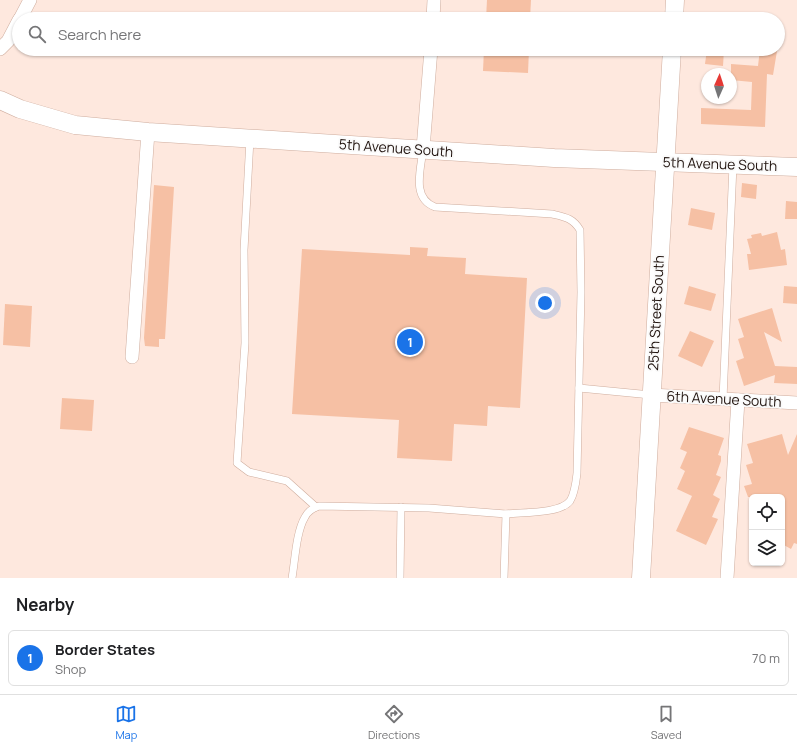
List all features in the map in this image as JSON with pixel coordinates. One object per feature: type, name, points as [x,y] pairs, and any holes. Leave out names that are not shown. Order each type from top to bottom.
[{"type":"street","points":[[23,12],[30,0]]},
{"type":"street","points":[[433,12],[434,0]]},
{"type":"street","points":[[674,12],[675,0]]},
{"type":"street","points":[[0,49],[8,41],[12,33]]},
{"type":"street","points":[[424,149],[431,56]]},
{"type":"street","name":"25th Street South","points":[[641,578],[664,162],[672,56]]},
{"type":"street","name":"5th Avenue South","points":[[0,100],[20,109],[76,125],[148,132],[664,162],[797,167]]},
{"type":"street","points":[[132,357],[148,132]]},
{"type":"street","name":"6th Avenue South","points":[[651,395],[797,403]]},
{"type":"street","points":[[727,578],[738,400]]},
{"type":"lane","points":[[250,138],[244,250],[245,343],[237,463],[250,472],[287,481],[316,507]]},
{"type":"lane","points":[[292,578],[304,517],[310,510],[319,506],[401,507],[506,514],[555,510],[569,502],[574,491],[577,473],[579,388],[580,230],[576,223],[569,218],[552,214],[435,207],[429,205],[425,201],[420,189],[424,149]]},
{"type":"lane","points":[[723,399],[733,165]]},
{"type":"lane","points":[[579,388],[651,395]]},
{"type":"lane","points":[[400,578],[401,507]]},
{"type":"lane","points":[[504,578],[506,514]]},
{"type":"building","points":[[487,0],[531,0],[530,12],[486,12]]},
{"type":"building","points":[[484,56],[529,56],[528,73],[483,71]]},
{"type":"building","points":[[706,56],[724,56],[723,66],[705,64]]},
{"type":"building","points":[[759,56],[776,56],[773,75],[767,74],[765,127],[701,124],[701,108],[751,110],[752,82],[737,81],[737,68],[731,68],[731,64],[758,66]]},
{"type":"building","points":[[742,183],[757,185],[756,199],[741,197]]},
{"type":"building","points":[[154,185],[174,187],[165,339],[159,339],[159,347],[145,346],[144,338]]},
{"type":"building","points":[[786,201],[797,202],[797,219],[785,219]]},
{"type":"building","points":[[691,208],[715,213],[712,230],[688,225]]},
{"type":"building","points":[[777,232],[781,250],[785,249],[787,265],[749,270],[747,254],[751,254],[747,239],[752,238],[751,235],[761,233],[762,236]]},
{"type":"building","points":[[410,247],[428,248],[427,256],[466,258],[465,274],[527,278],[520,408],[488,406],[487,426],[454,424],[452,461],[397,458],[399,420],[292,414],[302,249],[410,255]]},
{"type":"building","points":[[689,286],[716,294],[711,311],[684,304]]},
{"type":"building","points":[[784,286],[797,287],[797,304],[783,303]]},
{"type":"building","points":[[5,304],[32,306],[30,347],[3,345]]},
{"type":"building","points":[[772,308],[782,342],[764,332],[775,366],[797,367],[797,384],[774,383],[775,375],[744,386],[736,361],[744,358],[738,339],[744,337],[738,319]]},
{"type":"building","points":[[690,331],[714,341],[702,367],[678,356]]},
{"type":"building","points":[[62,398],[94,400],[92,431],[60,429]]},
{"type":"building","points":[[689,427],[724,438],[718,455],[721,456],[721,461],[716,475],[721,477],[713,495],[720,499],[712,517],[718,519],[706,545],[676,531],[692,496],[677,489],[685,471],[680,468],[687,452],[680,449]]},
{"type":"building","points":[[782,434],[788,455],[797,434],[797,544],[794,543],[791,549],[785,546],[785,494],[749,494],[748,497],[744,486],[752,484],[746,465],[753,463],[747,444]]},
{"type":"place","name":"Border States","points":[[410,342]]}]
